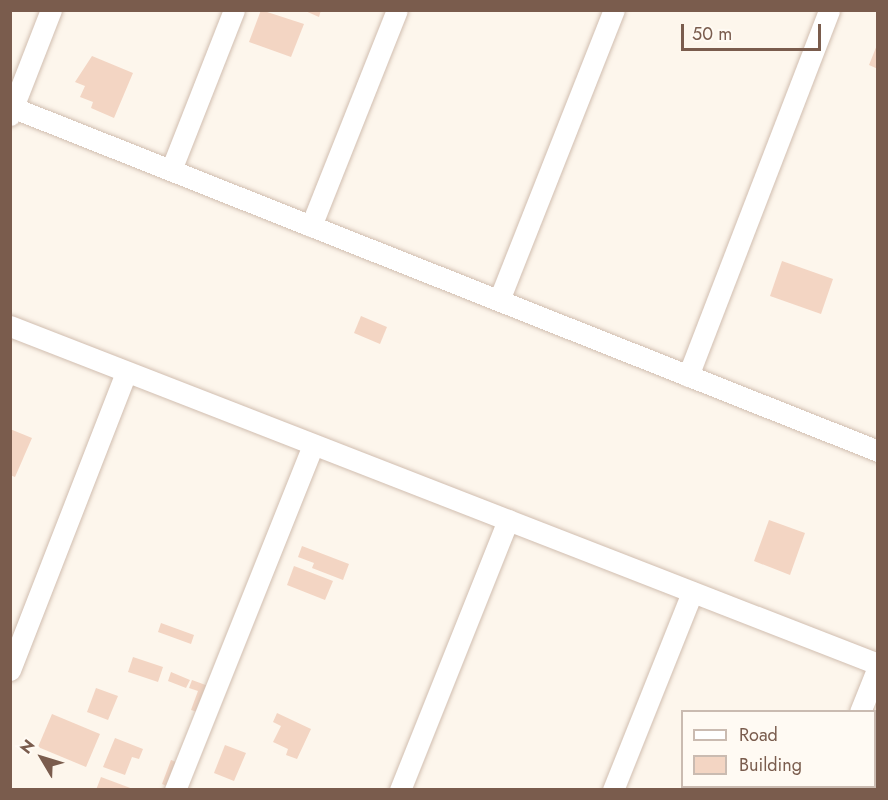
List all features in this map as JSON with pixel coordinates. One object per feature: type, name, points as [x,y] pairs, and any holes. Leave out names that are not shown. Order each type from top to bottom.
[{"type":"street","points":[[51,10],[12,111],[171,170],[688,376],[877,448]]},
{"type":"street","points":[[171,170],[234,10]]},
{"type":"street","points":[[310,226],[397,10]]},
{"type":"street","points":[[499,300],[614,10]]},
{"type":"street","points":[[688,376],[829,10]]},
{"type":"street","points":[[10,326],[878,666],[860,710]]},
{"type":"street","points":[[10,670],[126,372]]},
{"type":"street","points":[[175,789],[313,445]]},
{"type":"street","points":[[400,789],[508,520]]},
{"type":"street","points":[[613,789],[692,592]]},
{"type":"building","points":[[261,10],[304,24],[291,57],[249,42]]},
{"type":"building","points":[[303,10],[321,10],[319,17]]},
{"type":"building","points":[[878,45],[878,69],[869,65]]},
{"type":"building","points":[[92,56],[133,73],[114,118],[91,108],[93,102],[80,97],[85,86],[75,82]]},
{"type":"building","points":[[782,261],[833,279],[821,314],[770,296]]},
{"type":"building","points":[[361,316],[387,327],[380,344],[354,333]]},
{"type":"building","points":[[10,429],[32,438],[15,477],[10,475]]},
{"type":"building","points":[[769,520],[805,533],[790,575],[754,561]]},
{"type":"building","points":[[302,546],[349,564],[343,580],[312,568],[314,563],[298,557]]},
{"type":"building","points":[[294,566],[333,581],[325,600],[287,585]]},
{"type":"building","points":[[161,623],[194,635],[191,644],[158,632]]},
{"type":"building","points":[[133,657],[163,667],[158,682],[128,672]]},
{"type":"building","points":[[171,672],[190,680],[186,688],[168,681]]},
{"type":"building","points":[[192,680],[211,687],[200,713],[191,710],[198,691],[189,688]]},
{"type":"building","points":[[96,688],[118,696],[108,720],[87,712]]},
{"type":"building","points":[[277,713],[311,729],[297,759],[286,755],[288,749],[273,742],[281,726],[273,722]]},
{"type":"building","points":[[52,714],[100,734],[86,767],[38,747]]},
{"type":"building","points":[[115,738],[143,749],[139,759],[132,757],[125,775],[103,767]]},
{"type":"building","points":[[225,745],[246,753],[234,781],[214,773]]},
{"type":"building","points":[[171,760],[181,764],[172,788],[162,784]]},
{"type":"building","points":[[101,777],[133,789],[133,790],[96,790]]}]
